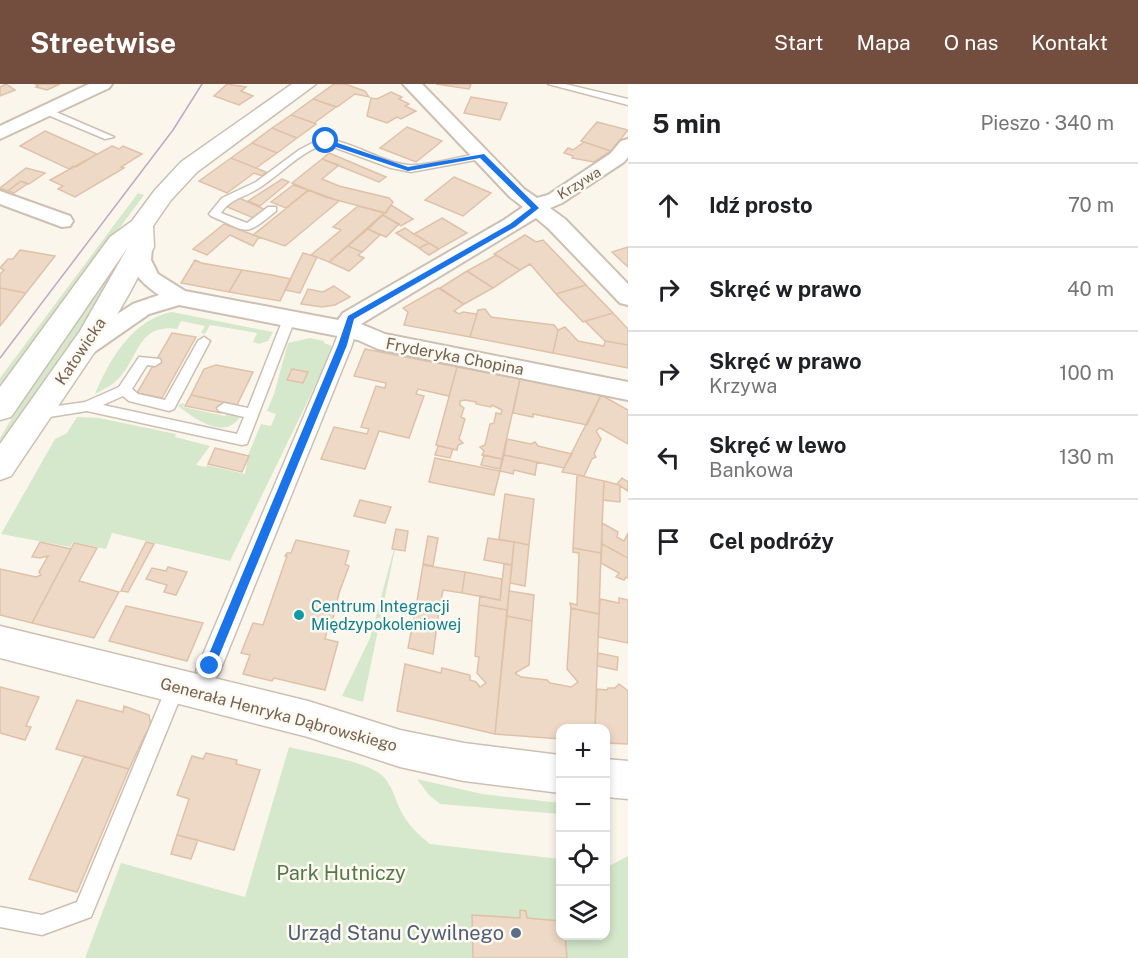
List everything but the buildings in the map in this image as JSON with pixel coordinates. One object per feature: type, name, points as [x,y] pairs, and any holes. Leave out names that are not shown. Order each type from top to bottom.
[{"type":"street","points":[[0,133],[103,84]]},
{"type":"street","name":"Katowicka","points":[[0,468],[108,308],[141,236],[169,188],[189,167],[306,84]]},
{"type":"street","points":[[412,84],[481,156],[535,208],[557,224],[628,298]]},
{"type":"street","name":"Krzywa","points":[[347,330],[351,318],[512,225],[535,208],[594,174],[617,158],[628,145]]},
{"type":"street","points":[[0,197],[62,221]]},
{"type":"street","points":[[141,236],[140,260],[149,278],[178,297]]},
{"type":"street","name":"Katowicka","points":[[0,409],[119,242],[141,236]]},
{"type":"street","points":[[81,349],[141,309],[178,297]]},
{"type":"street","name":"Fryderyka Chopina","points":[[178,297],[364,333],[378,341],[628,391]]},
{"type":"street","points":[[192,679],[343,345],[347,330]]},
{"type":"street","name":"Generała Henryka Dąbrowskiego","points":[[0,642],[192,679],[348,735],[483,766],[556,773]]},
{"type":"street","points":[[610,778],[628,780]]},
{"type":"lane","points":[[553,84],[628,102]]},
{"type":"lane","points":[[46,111],[109,136]]},
{"type":"lane","points":[[272,209],[248,228],[214,214],[218,206],[236,194],[251,189],[320,142],[329,142],[408,169],[481,156]]},
{"type":"lane","points":[[87,406],[242,440],[279,341],[290,319]]},
{"type":"lane","points":[[182,427],[171,401],[184,368],[204,341]]},
{"type":"lane","points":[[37,414],[87,406],[124,390],[144,360],[155,362]]},
{"type":"lane","points":[[124,390],[134,398],[188,400]]},
{"type":"lane","points":[[224,408],[253,414]]},
{"type":"lane","points":[[0,917],[42,925],[84,910],[192,679]]},
{"type":"green space","points":[[138,193],[144,195],[0,389],[0,378]]},
{"type":"green space","points":[[129,243],[132,243],[100,304],[0,448],[0,438],[28,392]]},
{"type":"green space","points":[[172,312],[273,332],[268,341],[259,344],[253,342],[257,333],[210,325],[205,334],[201,333],[205,326],[181,321],[177,329],[153,332],[140,345],[124,373],[111,385],[95,394],[115,355],[134,332],[158,316]]},
{"type":"green space","points":[[310,338],[324,341],[334,347],[230,561],[112,533],[106,549],[73,542],[70,547],[1,534],[55,439],[67,433],[77,417],[99,418],[176,434],[175,437],[210,446],[196,465],[206,467],[207,465],[245,474],[248,455],[261,424],[271,426],[276,414],[267,411],[288,343]]},
{"type":"green space","points":[[182,403],[183,407],[240,417],[226,427],[209,425],[178,406]]},
{"type":"green space","points":[[394,549],[363,702],[342,696],[370,638]]},
{"type":"green space","name":"Park Hutniczy","points":[[289,747],[348,761],[379,773],[390,786],[408,822],[430,844],[556,859],[556,940],[610,940],[610,865],[628,856],[628,958],[85,958],[121,863],[245,897]]},
{"type":"green space","points":[[417,779],[482,794],[556,803],[556,814],[440,804],[429,795]]},
{"type":"tram line","points":[[0,358],[173,130],[202,84]]},
{"type":"place","name":"Centrum Integracji Międzypokoleniowej","points":[[299,615]]},
{"type":"place","name":"Urząd Stanu Cywilnego","points":[[516,933]]},
{"type":"route","points":[[210,666],[343,345],[351,318],[512,225],[535,208],[481,156],[408,169],[326,141]]}]
